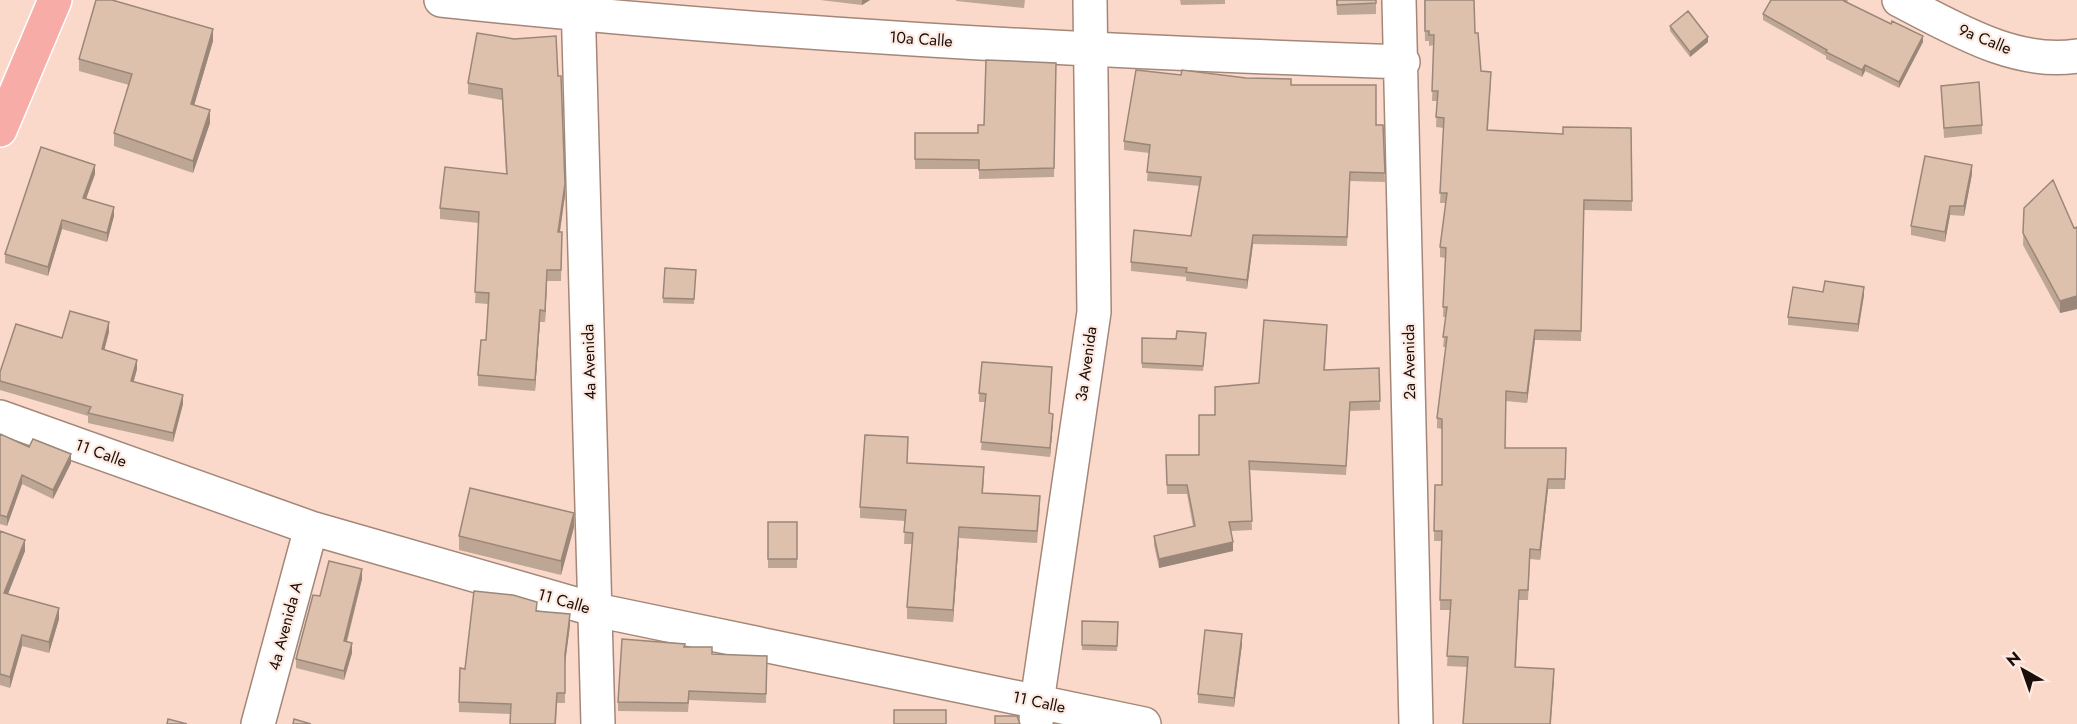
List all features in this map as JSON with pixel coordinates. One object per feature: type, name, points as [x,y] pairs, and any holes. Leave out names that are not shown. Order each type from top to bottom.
[{"type":"main road","points":[[0,130],[55,0]]},
{"type":"street","name":"10a Calle","points":[[441,0],[579,7],[1091,51],[1403,62]]},
{"type":"street","name":"3a Avenida","points":[[1037,713],[1094,312],[1090,0]]},
{"type":"street","name":"2a Avenida","points":[[1399,0],[1403,62],[1416,724]]},
{"type":"street","name":"9a Calle","points":[[1899,0],[2004,50],[2062,59],[2077,56]]},
{"type":"street","name":"4a Avenida","points":[[579,7],[598,724]]},
{"type":"street","name":"11 Calle","points":[[0,417],[312,528],[596,610],[1037,713],[1144,724]]},
{"type":"street","name":"4a Avenida A","points":[[258,724],[312,528]]},
{"type":"building","points":[[96,0],[112,0],[213,29],[191,104],[210,110],[193,161],[114,133],[132,74],[79,59]]},
{"type":"building","points":[[1337,0],[1376,0],[1376,3],[1337,5]]},
{"type":"building","points":[[1425,0],[1474,0],[1475,33],[1478,33],[1481,71],[1491,72],[1487,130],[1563,134],[1563,127],[1631,128],[1632,201],[1584,200],[1581,331],[1535,330],[1527,393],[1506,391],[1505,448],[1566,448],[1565,479],[1548,479],[1540,550],[1530,549],[1528,590],[1519,590],[1515,667],[1554,669],[1550,724],[1463,724],[1468,657],[1447,656],[1451,600],[1440,600],[1442,531],[1434,531],[1435,485],[1442,485],[1442,419],[1437,418],[1447,337],[1443,337],[1447,307],[1443,307],[1446,248],[1440,247],[1447,193],[1440,193],[1444,118],[1436,117],[1438,91],[1432,91],[1434,35],[1429,35],[1429,31],[1425,31]]},
{"type":"building","points":[[1771,0],[1845,0],[1891,24],[1892,21],[1923,36],[1899,82],[1865,65],[1862,70],[1826,52],[1827,50],[1763,14]]},
{"type":"building","points":[[1688,11],[1708,37],[1690,52],[1670,26]]},
{"type":"building","points":[[477,33],[514,39],[556,36],[558,76],[561,76],[565,184],[558,232],[562,232],[561,270],[547,270],[545,311],[540,310],[535,380],[478,375],[481,340],[486,340],[489,293],[475,292],[479,212],[440,208],[445,167],[507,174],[502,89],[468,83]]},
{"type":"building","points":[[986,60],[1056,63],[1054,168],[979,170],[979,160],[915,159],[915,133],[978,133],[978,125],[984,125]]},
{"type":"building","points":[[1136,70],[1181,75],[1182,70],[1246,78],[1291,79],[1291,85],[1376,85],[1376,125],[1383,125],[1385,173],[1350,172],[1347,237],[1253,235],[1247,280],[1186,272],[1187,268],[1131,262],[1134,230],[1191,236],[1201,177],[1147,172],[1150,145],[1124,141]]},
{"type":"building","points":[[1979,82],[1982,125],[1944,128],[1941,86]]},
{"type":"building","points":[[41,147],[95,165],[83,198],[114,207],[107,233],[62,220],[48,267],[5,254]]},
{"type":"building","points":[[1925,156],[1972,165],[1964,206],[1950,206],[1945,232],[1911,226]]},
{"type":"building","points":[[2053,180],[2074,228],[2077,227],[2077,296],[2060,301],[2023,233],[2024,208]]},
{"type":"building","points":[[665,268],[696,270],[694,299],[663,298]]},
{"type":"building","points":[[1825,281],[1864,287],[1858,324],[1788,317],[1793,287],[1823,292]]},
{"type":"building","points":[[70,311],[109,322],[102,349],[137,360],[131,381],[183,395],[173,433],[88,413],[91,407],[0,381],[0,372],[16,324],[62,338]]},
{"type":"building","points":[[1264,320],[1327,325],[1324,370],[1379,368],[1380,401],[1350,402],[1346,466],[1249,461],[1252,521],[1229,522],[1233,542],[1159,559],[1154,536],[1195,526],[1187,485],[1167,485],[1166,455],[1199,455],[1199,415],[1215,415],[1215,387],[1259,383]]},
{"type":"building","points":[[1177,331],[1206,333],[1203,366],[1142,363],[1142,338],[1176,339]]},
{"type":"building","points":[[982,362],[1052,367],[1049,413],[1053,414],[1050,448],[981,442],[986,394],[979,393]]},
{"type":"building","points":[[0,434],[29,447],[33,439],[71,454],[53,490],[22,475],[7,517],[0,515]]},
{"type":"building","points":[[865,435],[908,437],[907,463],[984,467],[982,493],[1040,496],[1037,531],[959,527],[953,610],[907,607],[913,533],[904,532],[906,510],[860,507]]},
{"type":"building","points":[[470,488],[574,513],[561,561],[459,536]]},
{"type":"building","points":[[768,522],[797,522],[797,559],[768,559]]},
{"type":"building","points":[[0,531],[25,540],[4,593],[59,608],[49,642],[22,635],[10,677],[0,674]]},
{"type":"building","points":[[329,561],[362,569],[344,641],[352,643],[344,671],[296,659],[313,595],[320,596]]},
{"type":"building","points":[[474,591],[513,595],[537,602],[536,611],[570,614],[565,654],[565,693],[557,693],[555,724],[510,724],[511,704],[459,702],[460,668],[465,669]]},
{"type":"building","points":[[1082,621],[1118,622],[1117,646],[1082,645]]},
{"type":"building","points":[[1205,630],[1242,634],[1234,698],[1198,694]]},
{"type":"building","points":[[622,639],[685,644],[684,647],[712,647],[712,654],[767,656],[766,694],[689,691],[688,703],[618,702]]},
{"type":"building","points":[[894,710],[946,710],[946,724],[894,724]]},
{"type":"building","points":[[995,716],[1017,716],[1020,724],[995,724]]},
{"type":"building","points":[[168,719],[187,724],[167,724]]},
{"type":"building","points":[[294,719],[311,724],[293,724]]}]
